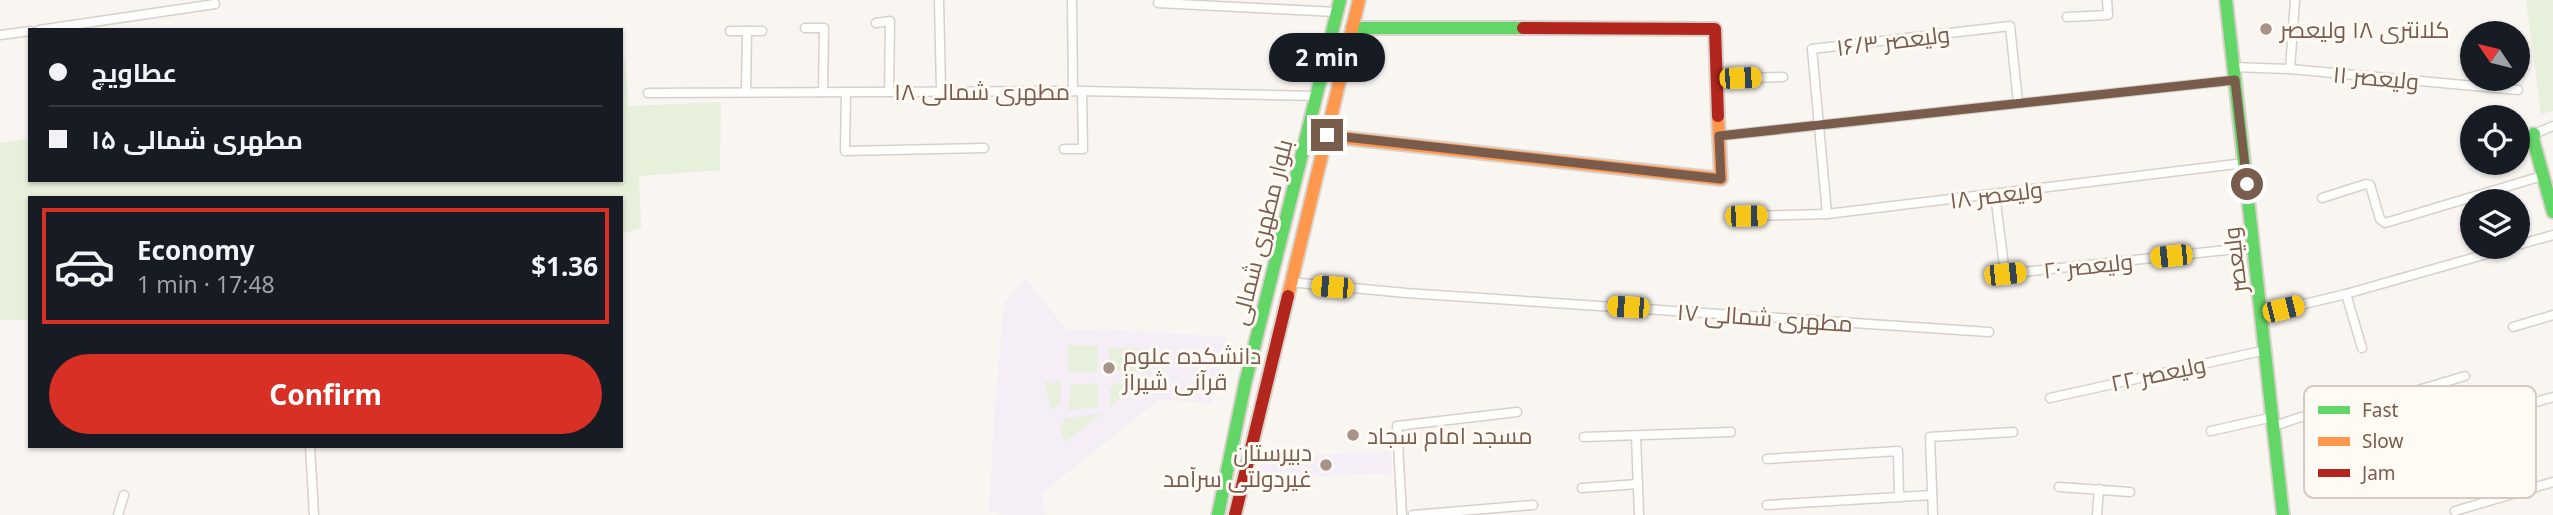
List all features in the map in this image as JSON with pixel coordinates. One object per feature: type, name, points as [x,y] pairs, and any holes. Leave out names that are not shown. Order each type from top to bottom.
[{"type":"main road","name":"بلوار مطهرى شمالى","points":[[1236,513],[1289,282],[1359,0]]},
{"type":"main road","name":"ولیعصر","points":[[2226,0],[2283,515]]},
{"type":"main road","name":"بلوار مطهرى شمالى","points":[[1218,512],[1245,384],[1338,6]]},
{"type":"main road","points":[[1327,135],[1721,179],[1715,29],[1352,28]]},
{"type":"main road","points":[[2534,134],[2542,176],[2553,212]]},
{"type":"street","points":[[939,0],[941,92]]},
{"type":"street","points":[[1072,0],[1073,91]]},
{"type":"street","points":[[2067,17],[2108,15],[2107,0]]},
{"type":"street","points":[[2290,69],[2295,0]]},
{"type":"street","points":[[1158,3],[1338,6]]},
{"type":"street","points":[[53,28],[215,4]]},
{"type":"street","points":[[876,23],[890,22],[889,92]]},
{"type":"street","name":"۱۶/۳ ولیعصر","points":[[1820,126],[1812,49],[2010,26],[2018,102]]},
{"type":"street","points":[[805,28],[824,28],[823,92]]},
{"type":"street","points":[[0,35],[28,31]]},
{"type":"street","points":[[730,31],[762,31]]},
{"type":"street","points":[[746,92],[747,31]]},
{"type":"street","name":"۱۱ ولیعصر","points":[[1719,136],[2018,102],[2234,73],[2290,69],[2460,85]]},
{"type":"street","points":[[1717,79],[1783,77]]},
{"type":"street","points":[[1064,149],[1083,149],[1082,91]]},
{"type":"street","name":"۱۸ مطهری شمالی","points":[[648,93],[1082,91],[1317,96]]},
{"type":"street","points":[[846,92],[845,151],[984,148]]},
{"type":"street","points":[[1820,126],[1827,214]]},
{"type":"street","points":[[2534,134],[2553,126]]},
{"type":"street","name":"۱۸ ولیعصر","points":[[1746,216],[1827,214],[2244,163]]},
{"type":"street","points":[[2322,198],[2370,185],[2380,219],[2385,223],[2542,176]]},
{"type":"street","name":"۲۰ ولیعصر","points":[[1995,194],[2005,274],[2254,247]]},
{"type":"street","points":[[2530,242],[2553,235]]},
{"type":"street","points":[[2262,314],[2346,294],[2468,259]]},
{"type":"street","name":"۱۷ مطهری شمالی","points":[[1289,282],[1419,294],[1989,331]]},
{"type":"street","points":[[2346,294],[2362,348]]},
{"type":"street","points":[[2512,327],[2553,315]]},
{"type":"street","name":"۲۲ ولیعصر","points":[[2050,398],[2266,350]]},
{"type":"street","points":[[2433,386],[2465,376]]},
{"type":"street","points":[[2536,402],[2553,397]]},
{"type":"street","points":[[1402,515],[1397,426],[1517,412]]},
{"type":"street","points":[[2211,431],[2273,421],[2304,413]]},
{"type":"street","points":[[1584,437],[1731,432]]},
{"type":"street","points":[[1933,515],[1930,437],[2013,432]]},
{"type":"street","points":[[1636,436],[1639,515]]},
{"type":"street","points":[[310,448],[314,515]]},
{"type":"street","points":[[1767,459],[1898,451],[1899,497]]},
{"type":"street","points":[[2536,487],[2553,482]]},
{"type":"street","points":[[1583,488],[1638,484]]},
{"type":"street","points":[[2059,487],[2130,492]]},
{"type":"street","points":[[2097,515],[2099,489]]},
{"type":"street","points":[[118,515],[124,495]]},
{"type":"street","points":[[1767,505],[1933,495]]},
{"type":"street","points":[[2455,511],[2499,498]]},
{"type":"street","points":[[1413,515],[1533,505]]},
{"type":"shaded area","name":"دانشکده علوم قرآنی شیراز","points":[[1026,279],[1067,330],[1104,329],[1228,337],[1212,404],[1160,399],[1042,493],[1045,515],[1008,515],[989,511],[1004,302]]},
{"type":"shaded area","name":"دبیرستان غیردولتی سرآمد","points":[[1391,451],[1392,473],[1257,479],[1262,457]]},
{"type":"green space","points":[[2526,0],[2553,0],[2553,111],[2541,114],[2530,21]]},
{"type":"green space","points":[[623,60],[629,106],[721,102],[720,170],[639,176],[641,228],[623,233],[623,196],[28,196],[28,320],[0,320],[0,143],[28,139],[28,182],[623,182]]},
{"type":"green space","points":[[1068,345],[1098,346],[1097,371],[1068,373]]},
{"type":"green space","points":[[1109,348],[1151,349],[1150,373],[1109,370]]},
{"type":"green space","points":[[1049,381],[1053,385],[1061,381],[1060,403],[1054,410],[1050,406],[1045,382]]},
{"type":"green space","points":[[1097,383],[1099,407],[1068,410],[1071,385]]},
{"type":"green space","points":[[1115,383],[1144,383],[1110,406],[1110,390]]},
{"type":"green space","points":[[1101,414],[1065,442],[1060,428],[1065,418]]},
{"type":"traffic: fast","points":[[1218,515],[1245,384],[1340,0]]},
{"type":"traffic: fast","points":[[2226,0],[2283,515]]},
{"type":"traffic: fast","points":[[1352,28],[1523,28]]},
{"type":"traffic: fast","points":[[2534,134],[2533,139],[2553,212]]},
{"type":"traffic: slow","points":[[1288,296],[1359,0]]},
{"type":"traffic: slow","points":[[1327,136],[1721,179],[1718,116]]},
{"type":"traffic: jam","points":[[1523,28],[1715,29],[1718,116]]},
{"type":"traffic: jam","points":[[1235,515],[1288,296]]},
{"type":"place","name":"کلانتری ۱۸ ولیعصر","points":[[2266,29]]},
{"type":"place","name":"دانشکده علوم قرآنی شیراز","points":[[1109,368]]},
{"type":"place","name":"مسجد امام سجاد","points":[[1353,435]]},
{"type":"place","name":"دبیرستان غیردولتی سرآمد","points":[[1326,465]]},
{"type":"route","points":[[1327,135],[1721,179],[1719,136],[2235,80],[2247,184]]}]
